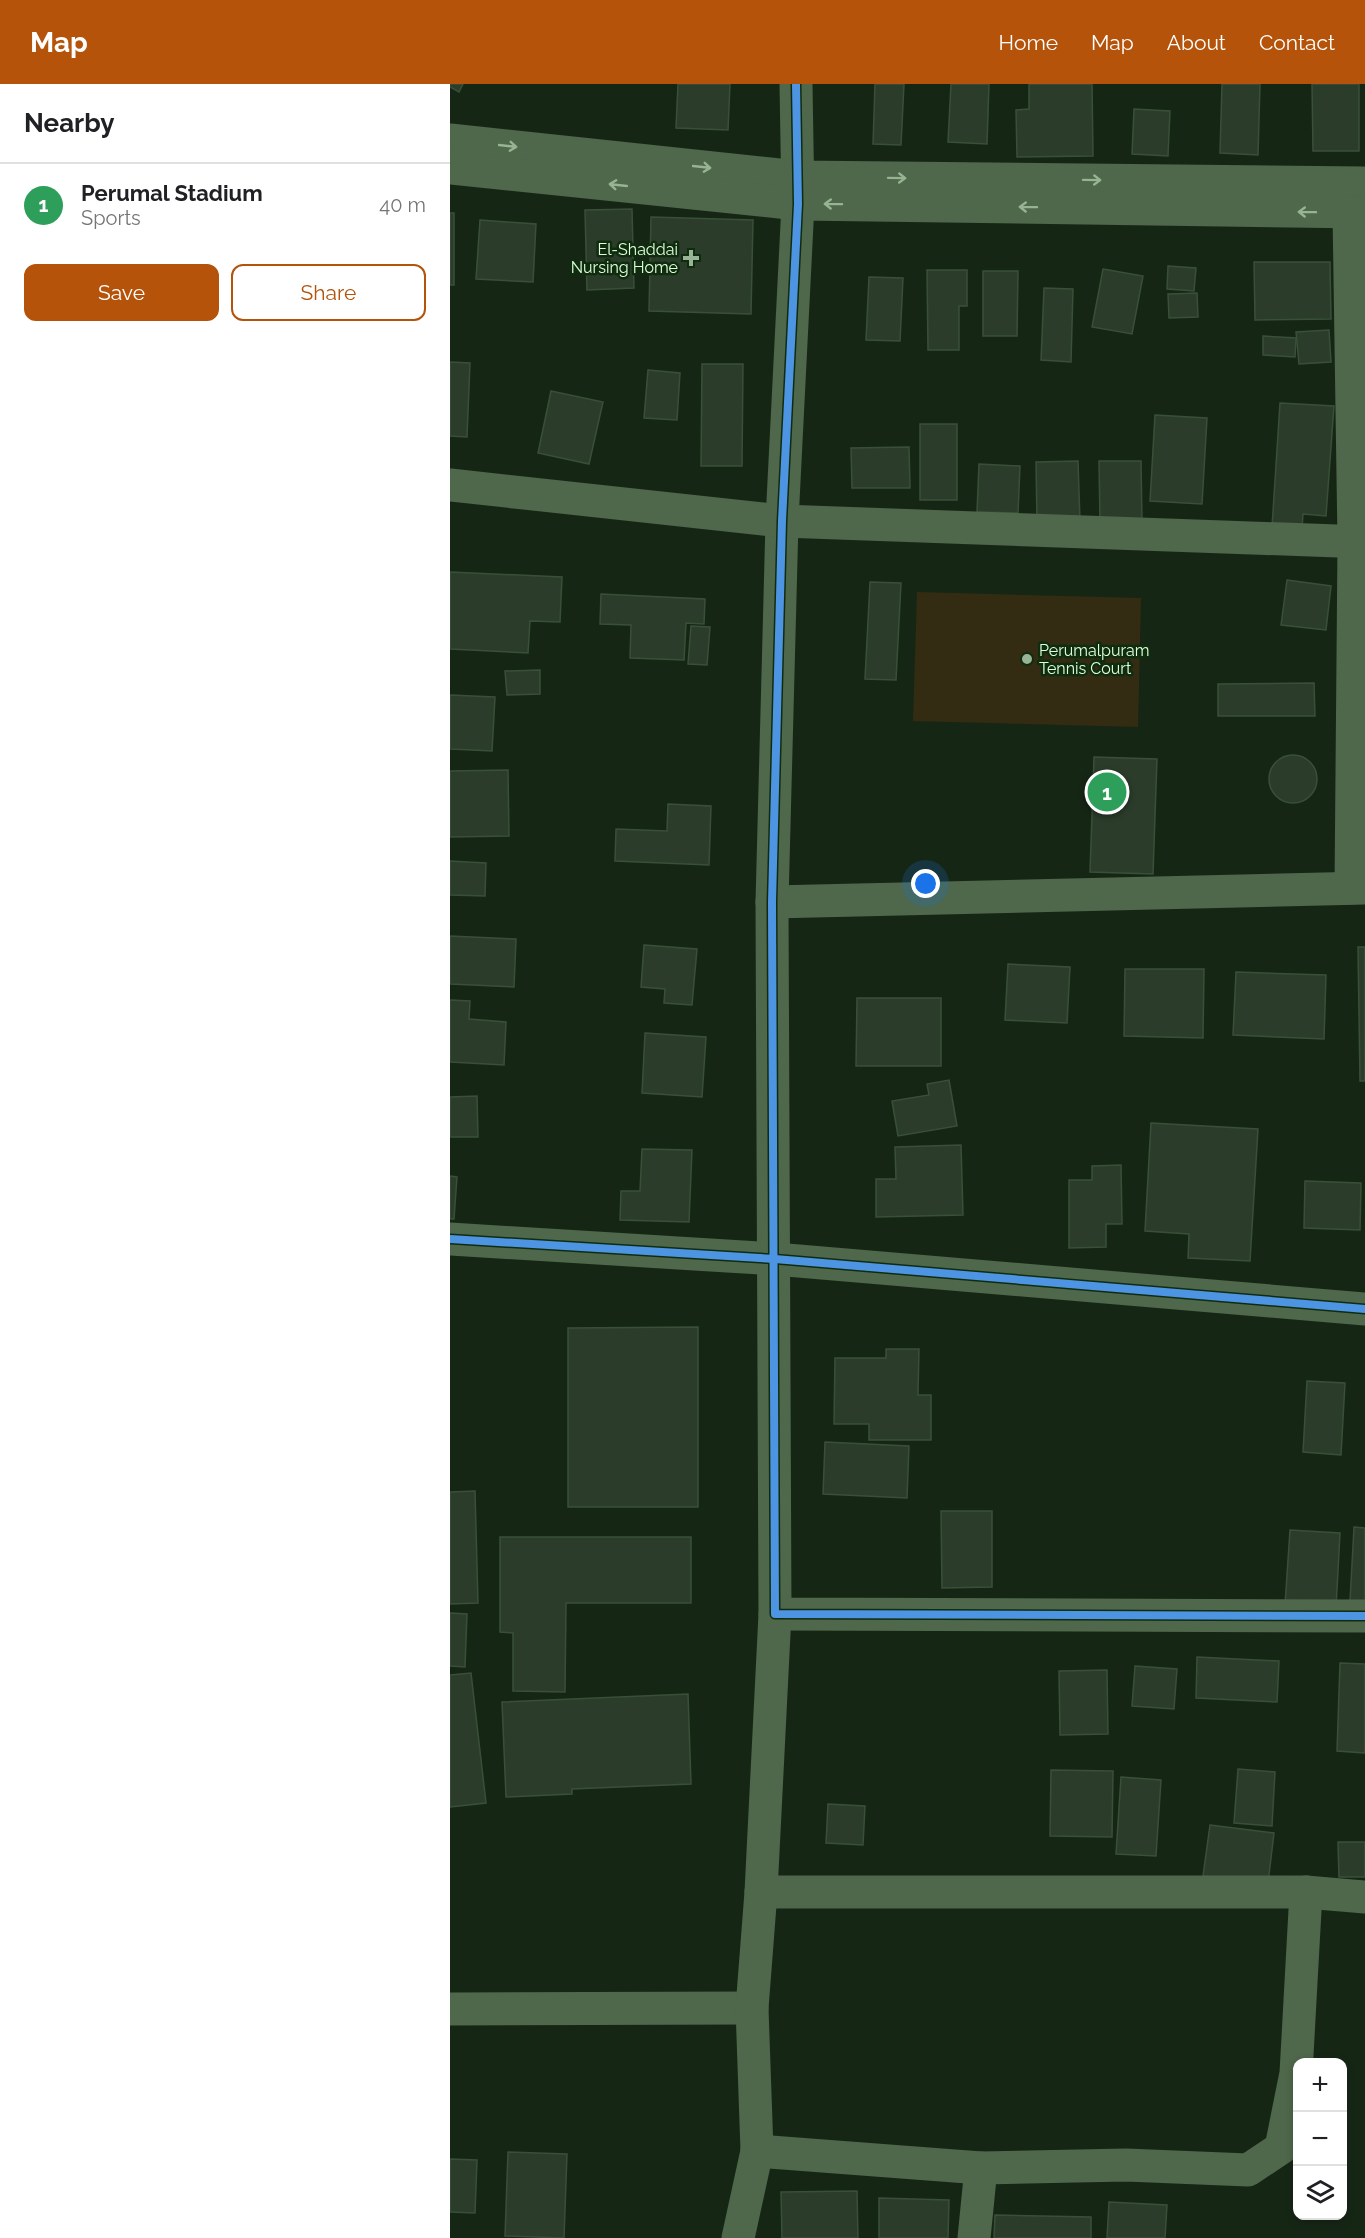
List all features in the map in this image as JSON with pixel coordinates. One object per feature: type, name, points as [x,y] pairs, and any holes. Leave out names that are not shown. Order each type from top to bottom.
[{"type":"street","points":[[738,2238],[757,2151],[752,2008],[761,1892],[775,1614],[772,902],[782,521],[798,190],[796,84]]},
{"type":"street","points":[[450,140],[798,190],[1365,183]]},
{"type":"street","points":[[450,168],[798,190],[1357,212],[1360,542],[1358,888],[772,902]]},
{"type":"street","points":[[450,485],[782,521],[1360,542]]},
{"type":"street","points":[[450,1239],[775,1259],[1365,1309]]},
{"type":"street","points":[[775,1614],[1365,1616]]},
{"type":"street","points":[[761,1892],[1306,1892],[1365,1897]]},
{"type":"street","points":[[757,2151],[981,2168],[1126,2165],[1248,2170],[1281,2148],[1296,2073],[1306,1892]]},
{"type":"street","points":[[450,2009],[752,2008]]},
{"type":"street","points":[[974,2238],[981,2168]]},
{"type":"shaded area","name":"Perumalpuram Tennis Court","points":[[917,592],[1141,598],[1138,727],[913,721]]},
{"type":"building","points":[[450,84],[463,84],[459,92],[450,87]]},
{"type":"building","points":[[678,84],[730,84],[728,130],[676,128]]},
{"type":"building","points":[[875,84],[904,84],[901,145],[873,144]]},
{"type":"building","points":[[951,84],[989,84],[987,144],[948,142]]},
{"type":"building","points":[[1029,84],[1092,84],[1093,156],[1017,157],[1016,110],[1029,109]]},
{"type":"building","points":[[1222,84],[1260,84],[1258,155],[1220,153]]},
{"type":"building","points":[[1312,84],[1359,84],[1359,151],[1313,151]]},
{"type":"building","points":[[1134,109],[1170,111],[1168,156],[1132,154]]},
{"type":"building","points":[[632,209],[634,288],[587,290],[585,210]]},
{"type":"building","points":[[450,213],[454,213],[454,285],[450,285]]},
{"type":"building","points":[[651,217],[753,220],[751,314],[649,311]]},
{"type":"building","points":[[480,220],[536,224],[533,282],[476,279]]},
{"type":"building","points":[[1254,262],[1330,262],[1331,319],[1255,320]]},
{"type":"building","points":[[1168,266],[1196,268],[1194,291],[1167,289]]},
{"type":"building","points":[[1103,269],[1143,276],[1132,334],[1092,327]]},
{"type":"building","points":[[927,270],[967,270],[967,306],[959,306],[959,350],[928,350]]},
{"type":"building","points":[[983,271],[1018,271],[1017,336],[983,336]]},
{"type":"building","points":[[869,277],[903,278],[900,341],[866,340]]},
{"type":"building","points":[[1044,288],[1073,289],[1071,362],[1041,360]]},
{"type":"building","points":[[1197,293],[1198,317],[1169,318],[1168,294]]},
{"type":"building","points":[[1329,330],[1331,362],[1299,364],[1296,332]]},
{"type":"building","points":[[1263,336],[1296,338],[1295,357],[1263,355]]},
{"type":"building","points":[[450,362],[470,363],[467,437],[450,436]]},
{"type":"building","points":[[702,364],[743,364],[742,466],[701,466]]},
{"type":"building","points":[[648,370],[680,373],[677,420],[644,418]]},
{"type":"building","points":[[551,391],[603,402],[589,464],[538,453]]},
{"type":"building","points":[[1280,403],[1334,406],[1326,516],[1303,514],[1302,529],[1272,527]]},
{"type":"building","points":[[1155,415],[1207,418],[1202,504],[1150,501]]},
{"type":"building","points":[[920,424],[957,424],[957,500],[920,500]]},
{"type":"building","points":[[909,447],[910,488],[852,488],[851,448]]},
{"type":"building","points":[[1078,461],[1080,521],[1037,522],[1036,462]]},
{"type":"building","points":[[1099,461],[1141,461],[1142,522],[1100,522]]},
{"type":"building","points":[[979,464],[1020,466],[1018,513],[977,512]]},
{"type":"building","points":[[450,572],[562,577],[560,622],[530,621],[528,653],[450,649]]},
{"type":"building","points":[[1287,580],[1331,586],[1326,630],[1281,625]]},
{"type":"building","points":[[870,582],[901,583],[896,680],[865,679]]},
{"type":"building","points":[[601,594],[705,599],[704,624],[686,623],[684,660],[630,658],[631,625],[600,624]]},
{"type":"building","points":[[691,626],[710,627],[707,665],[688,664]]},
{"type":"building","points":[[540,670],[540,694],[507,695],[505,671]]},
{"type":"building","points":[[1314,683],[1315,716],[1218,716],[1218,684]]},
{"type":"building","points":[[450,695],[495,697],[492,751],[450,749]]},
{"type":"building","points":[[1288,755],[1298,755],[1310,762],[1317,774],[1317,784],[1310,796],[1298,803],[1288,803],[1273,792],[1269,784],[1269,774],[1280,759]]},
{"type":"building","points":[[1094,757],[1157,759],[1153,874],[1090,872]]},
{"type":"building","points":[[508,770],[509,836],[450,837],[450,771]]},
{"type":"building","points":[[668,804],[711,806],[709,865],[615,861],[616,829],[667,831]]},
{"type":"building","points":[[450,861],[486,863],[485,896],[450,895]]},
{"type":"building","points":[[450,936],[516,939],[514,987],[450,984]]},
{"type":"building","points":[[644,945],[697,949],[692,1005],[664,1003],[665,989],[641,987]]},
{"type":"building","points":[[1358,947],[1365,947],[1365,1081],[1360,1081]]},
{"type":"building","points":[[1008,964],[1070,967],[1067,1023],[1005,1020]]},
{"type":"building","points":[[1125,969],[1204,969],[1203,1038],[1124,1036]]},
{"type":"building","points":[[1236,972],[1326,975],[1324,1039],[1233,1035]]},
{"type":"building","points":[[857,998],[941,998],[941,1066],[856,1066]]},
{"type":"building","points":[[450,1000],[470,1001],[469,1019],[506,1022],[504,1065],[450,1062]]},
{"type":"building","points":[[645,1033],[706,1037],[702,1097],[642,1093]]},
{"type":"building","points":[[949,1080],[957,1126],[898,1136],[892,1101],[929,1095],[927,1084]]},
{"type":"building","points":[[477,1096],[478,1137],[450,1137],[450,1097]]},
{"type":"building","points":[[1151,1123],[1258,1129],[1250,1261],[1188,1258],[1189,1234],[1145,1231]]},
{"type":"building","points":[[961,1145],[963,1215],[876,1217],[876,1179],[896,1179],[895,1147]]},
{"type":"building","points":[[642,1149],[692,1150],[689,1222],[620,1220],[621,1191],[640,1191]]},
{"type":"building","points":[[1121,1165],[1122,1224],[1106,1224],[1106,1247],[1069,1248],[1069,1180],[1092,1180],[1092,1166]]},
{"type":"building","points":[[450,1176],[457,1177],[454,1219],[450,1219]]},
{"type":"building","points":[[1305,1181],[1361,1183],[1360,1230],[1304,1228]]},
{"type":"building","points":[[698,1327],[698,1507],[568,1507],[568,1328]]},
{"type":"building","points":[[886,1349],[919,1349],[918,1395],[931,1395],[931,1440],[869,1440],[869,1424],[834,1424],[835,1358],[886,1358]]},
{"type":"building","points":[[1307,1381],[1345,1383],[1341,1455],[1303,1452]]},
{"type":"building","points":[[825,1442],[909,1446],[907,1498],[823,1494]]},
{"type":"building","points":[[475,1491],[478,1603],[450,1604],[450,1492]]},
{"type":"building","points":[[941,1511],[992,1511],[992,1587],[942,1588]]},
{"type":"building","points":[[1354,1527],[1365,1528],[1365,1602],[1350,1601]]},
{"type":"building","points":[[1290,1530],[1340,1533],[1336,1608],[1285,1605]]},
{"type":"building","points":[[500,1537],[691,1537],[691,1603],[566,1603],[565,1692],[513,1691],[513,1633],[500,1632]]},
{"type":"building","points":[[450,1613],[467,1614],[465,1667],[450,1666]]},
{"type":"building","points":[[1197,1657],[1279,1661],[1277,1702],[1196,1698]]},
{"type":"building","points":[[1340,1663],[1365,1664],[1365,1753],[1337,1751]]},
{"type":"building","points":[[1135,1666],[1177,1669],[1174,1709],[1132,1706]]},
{"type":"building","points":[[1107,1670],[1108,1734],[1060,1735],[1059,1671]]},
{"type":"building","points":[[471,1673],[486,1803],[450,1807],[450,1675]]},
{"type":"building","points":[[688,1694],[691,1784],[572,1789],[572,1794],[506,1797],[502,1702]]},
{"type":"building","points":[[1238,1769],[1275,1772],[1272,1826],[1234,1823]]},
{"type":"building","points":[[1051,1770],[1113,1771],[1112,1837],[1050,1836]]},
{"type":"building","points":[[1121,1777],[1161,1780],[1156,1856],[1116,1854]]},
{"type":"building","points":[[828,1804],[865,1806],[863,1845],[826,1843]]},
{"type":"building","points":[[1210,1825],[1274,1833],[1268,1883],[1203,1876]]},
{"type":"building","points":[[1338,1842],[1365,1842],[1365,1877],[1339,1877]]},
{"type":"building","points":[[508,2152],[567,2154],[564,2238],[505,2236]]},
{"type":"building","points":[[450,2159],[477,2160],[475,2213],[450,2212]]},
{"type":"building","points":[[857,2191],[858,2238],[782,2238],[781,2192]]},
{"type":"building","points":[[879,2198],[949,2200],[948,2238],[879,2238]]},
{"type":"building","points":[[1109,2202],[1167,2205],[1165,2238],[1107,2238]]},
{"type":"building","points":[[995,2215],[1091,2217],[1091,2238],[994,2238]]},
{"type":"cycle path","points":[[796,84],[798,204],[782,521],[772,902],[775,1614],[1365,1616]]},
{"type":"cycle path","points":[[450,1239],[775,1259],[1365,1309]]},
{"type":"place","name":"El-Shaddai Nursing Home","points":[[691,258]]},
{"type":"place","name":"Perumalpuram Tennis Court","points":[[1027,659]]},
{"type":"place","name":"Perumal Stadium","points":[[1107,792]]}]
